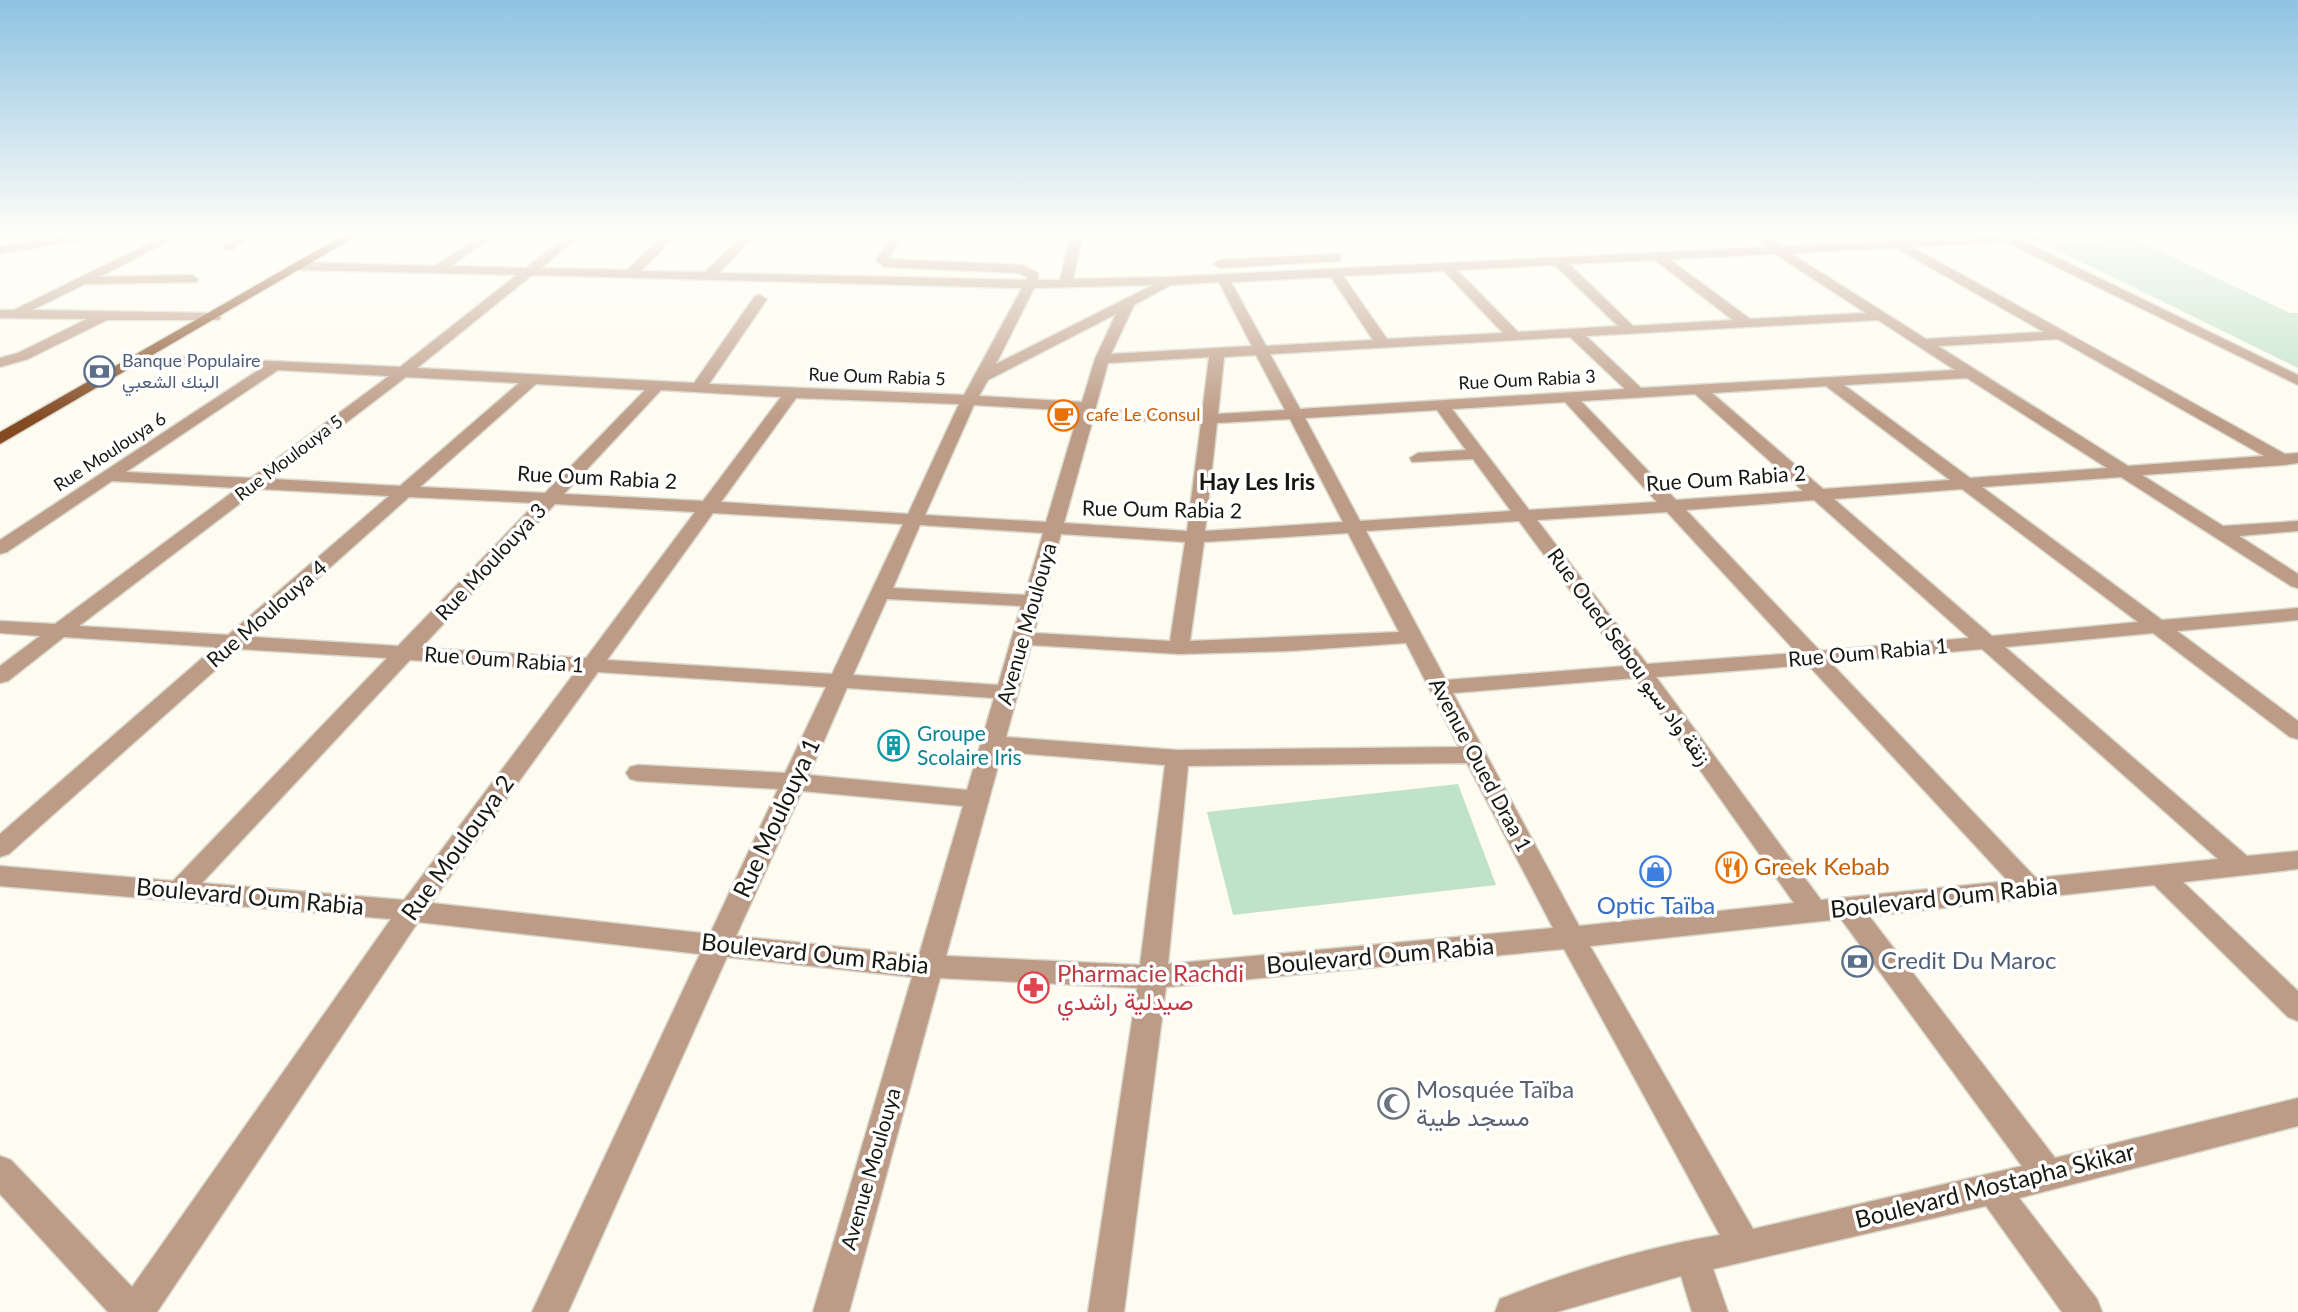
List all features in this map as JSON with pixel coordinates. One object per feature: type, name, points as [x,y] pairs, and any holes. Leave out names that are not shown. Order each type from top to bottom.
[{"type":"main road","points":[[0,439],[249,296]]},
{"type":"street","points":[[15,314],[51,296]]},
{"type":"street","name":"Rue Moulouya 5","points":[[0,676],[403,372],[497,296]]},
{"type":"street","name":"Rue Oum Rabia 5","points":[[144,358],[969,400],[1025,296]]},
{"type":"street","points":[[982,377],[1141,296]]},
{"type":"street","name":"Avenue Oued Draa 1","points":[[1233,296],[1352,527],[1477,755],[1571,937],[1745,1247]]},
{"type":"street","points":[[1351,296],[1383,344]]},
{"type":"street","points":[[1475,296],[1514,337]]},
{"type":"street","points":[[1595,296],[1630,330]]},
{"type":"street","points":[[1710,296],[1746,323]]},
{"type":"street","points":[[1850,296],[2298,582]]},
{"type":"street","points":[[1991,296],[2293,462]]},
{"type":"street","points":[[2126,296],[2298,381]]},
{"type":"street","points":[[699,387],[760,299]]},
{"type":"street","name":"Avenue Moulouya","points":[[831,1312],[1102,359],[1128,303]]},
{"type":"street","points":[[0,314],[214,317]]},
{"type":"street","points":[[0,363],[23,356],[107,315]]},
{"type":"street","points":[[1102,359],[1881,316]]},
{"type":"street","points":[[1574,333],[1636,393]]},
{"type":"street","points":[[1924,343],[2059,335]]},
{"type":"street","points":[[1179,648],[1217,354]]},
{"type":"street","name":"Rue Moulouya 6","points":[[0,548],[277,365]]},
{"type":"street","name":"Rue Oum Rabia 3","points":[[969,400],[1210,419],[1971,373]]},
{"type":"street","name":"Rue Moulouya 4","points":[[0,848],[533,378]]},
{"type":"street","points":[[1829,381],[2298,732]]},
{"type":"street","name":"Rue Moulouya 3","points":[[179,891],[658,385]]},
{"type":"street","points":[[1698,389],[2242,866]]},
{"type":"street","name":"Rue Moulouya 2","points":[[134,1312],[411,911],[792,393]]},
{"type":"street","points":[[1569,397],[2030,888]]},
{"type":"street","name":"Rue Moulouya 1","points":[[550,1312],[969,400]]},
{"type":"street","name":"Rue Oued Sebou زنقة واد سبو","points":[[1440,404],[1641,671],[1815,912]]},
{"type":"street","points":[[1418,458],[1478,454]]},
{"type":"street","name":"Rue Oum Rabia 2","points":[[109,476],[708,507],[1195,537],[1673,506],[2125,471],[2293,462]]},
{"type":"street","points":[[2221,532],[2298,526]]},
{"type":"street","points":[[880,593],[1033,601]]},
{"type":"street","name":"Rue Oum Rabia 1","points":[[1438,687],[1815,658],[2298,614]]},
{"type":"street","name":"Rue Oum Rabia 1","points":[[0,627],[1007,692]]},
{"type":"street","points":[[1023,638],[1179,648],[1289,645],[1410,637]]},
{"type":"street","points":[[993,744],[1177,758],[1477,755]]},
{"type":"street","points":[[1107,1312],[1153,977],[1177,758]]},
{"type":"street","points":[[638,772],[794,782],[977,799]]},
{"type":"street","name":"Boulevard Oum Rabia","points":[[0,876],[411,911],[929,967],[1153,977],[1394,957],[2298,860]]},
{"type":"street","points":[[2159,874],[2298,1009]]},
{"type":"street","points":[[1848,908],[2047,1174]]},
{"type":"street","name":"Boulevard Mostapha Skikar","points":[[1513,1312],[1552,1296],[1692,1256],[1745,1247],[1993,1189],[2298,1112]]},
{"type":"street","points":[[0,1171],[134,1312]]},
{"type":"street","points":[[1993,1189],[2084,1312]]},
{"type":"street","points":[[1692,1256],[1710,1312]]},
{"type":"green space","points":[[2152,296],[2255,296],[2290,313],[2298,313],[2298,368]]},
{"type":"green space","points":[[1458,784],[1496,885],[1233,915],[1207,812]]},
{"type":"place","name":"Banque Populaire البنك الشعبي","points":[[99,371]]},
{"type":"place","name":"cafe Le Consul","points":[[1063,415]]},
{"type":"place","name":"Groupe Scolaire Iris","points":[[894,746]]},
{"type":"place","name":"Greek Kebab","points":[[1731,867]]},
{"type":"place","name":"Optic Taïba","points":[[1656,872]]},
{"type":"place","name":"Credit Du Maroc","points":[[1858,961]]},
{"type":"place","name":"Pharmacie Rachdi صيدلية راشدي","points":[[1034,988]]},
{"type":"place","name":"Mosquée Taïba مسجد طيبة","points":[[1393,1104]]},
{"type":"district","name":"Hay Les Iris","points":[[1257,482]]}]
